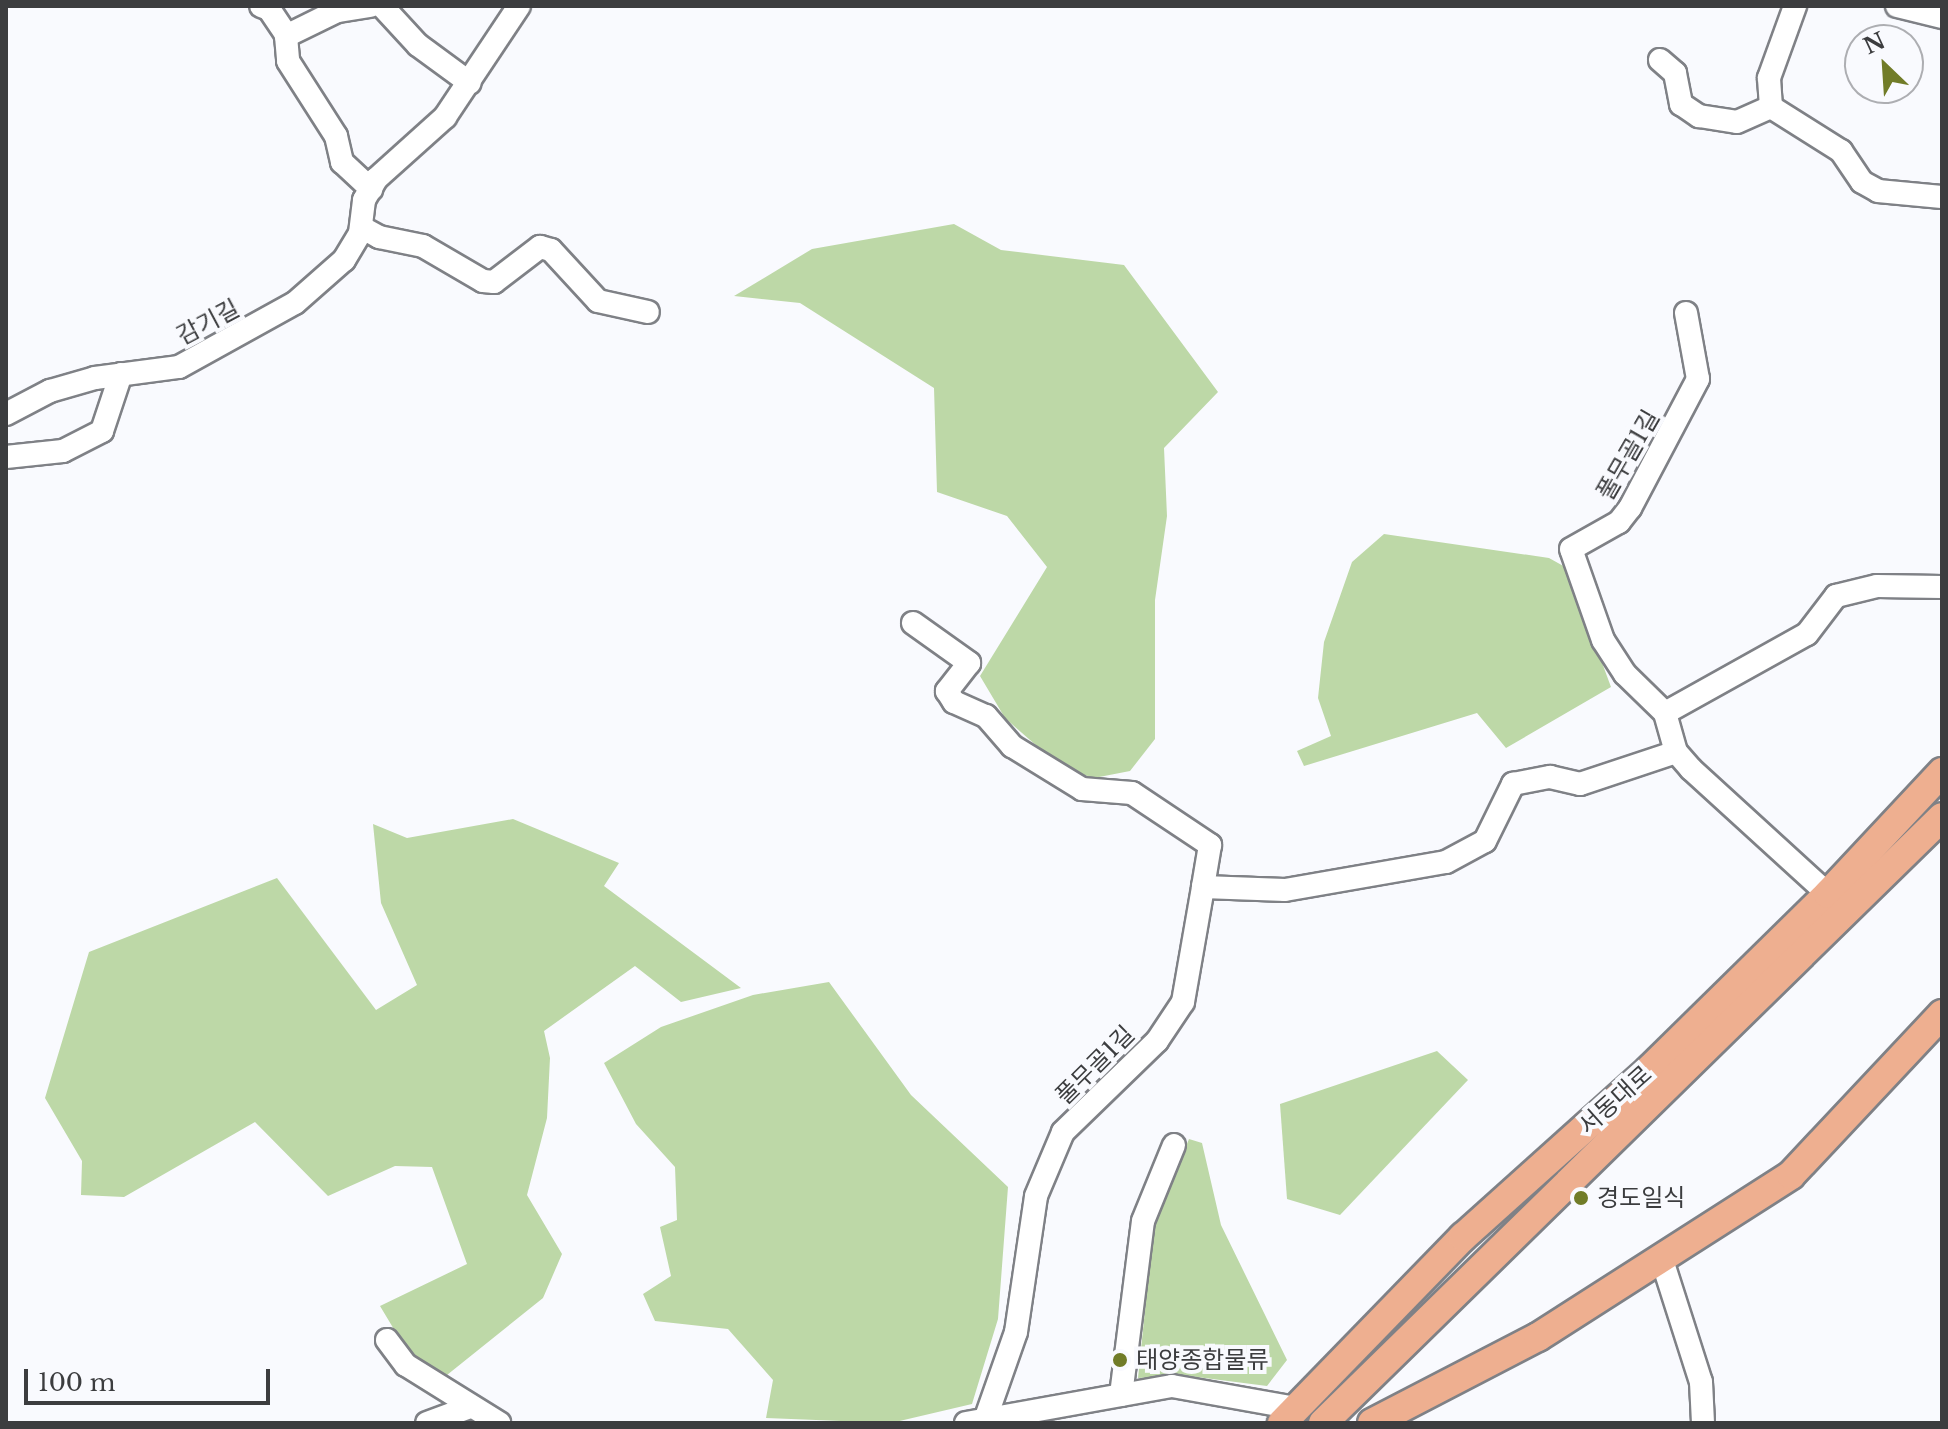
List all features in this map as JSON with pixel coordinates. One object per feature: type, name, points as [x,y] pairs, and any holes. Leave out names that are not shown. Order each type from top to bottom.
[{"type":"main road","name":"서동대로","points":[[1323,1423],[1837,902],[1942,772]]},
{"type":"main road","name":"서동대로","points":[[1289,1416],[1463,1237],[1837,902],[1942,817]]},
{"type":"main road","points":[[1372,1423],[1466,1378],[1662,1260],[1824,1146],[1942,1014]]},
{"type":"street","points":[[261,6],[287,36],[288,61],[336,136],[342,162],[371,189]]},
{"type":"street","points":[[287,36],[337,11],[370,6]]},
{"type":"street","points":[[382,6],[418,45],[470,83]]},
{"type":"street","name":"감기길","points":[[6,414],[50,391],[121,374],[179,367],[295,303],[344,260],[361,227],[371,189],[411,143],[445,117],[519,6]]},
{"type":"street","points":[[1771,107],[1769,78],[1795,6]]},
{"type":"street","points":[[1897,6],[1942,17]]},
{"type":"street","points":[[1660,60],[1675,73],[1681,104],[1699,116],[1737,122],[1771,107]]},
{"type":"street","points":[[1771,107],[1841,151],[1862,182],[1878,191],[1942,197]]},
{"type":"street","points":[[361,227],[379,237],[423,246],[483,281],[494,282],[540,247],[551,250],[598,301],[648,312]]},
{"type":"street","name":"풀무골1길","points":[[1676,752],[1665,713],[1625,674],[1603,640],[1571,549],[1619,522],[1630,508],[1698,379],[1686,313]]},
{"type":"street","points":[[6,457],[63,451],[102,431],[121,374]]},
{"type":"street","points":[[1665,713],[1807,634],[1836,596],[1877,586],[1942,587]]},
{"type":"street","name":"풀무골1길","points":[[913,623],[969,663],[947,691],[954,702],[986,716],[1012,746],[1082,789],[1132,793],[1210,845],[1183,1002],[1157,1041],[1063,1132],[1036,1196],[1016,1332],[979,1421]]},
{"type":"street","points":[[1203,887],[1285,890],[1387,877],[1446,862],[1485,841],[1513,784],[1550,777],[1580,784],[1676,752],[1837,902]]},
{"type":"street","points":[[1121,1395],[1143,1221],[1174,1145]]},
{"type":"street","points":[[1662,1260],[1701,1382],[1703,1423]]},
{"type":"street","points":[[387,1340],[406,1365],[499,1423]]},
{"type":"street","name":"풀무골1길","points":[[979,1421],[1172,1386],[1289,1416]]},
{"type":"street","points":[[427,1423],[470,1407]]},
{"type":"green space","points":[[954,224],[1001,250],[1124,265],[1218,392],[1164,448],[1167,516],[1155,600],[1155,739],[1130,771],[1094,778],[1062,768],[1005,718],[980,676],[1047,567],[1007,516],[937,492],[934,388],[800,303],[734,296],[812,249]]},
{"type":"green space","points":[[1384,534],[1549,558],[1567,568],[1611,687],[1506,748],[1477,713],[1304,766],[1297,751],[1331,736],[1318,698],[1324,642],[1352,562]]},
{"type":"green space","points":[[513,819],[619,863],[604,886],[741,988],[681,1002],[635,966],[544,1031],[550,1058],[547,1118],[527,1195],[562,1254],[543,1298],[447,1375],[410,1356],[380,1306],[467,1264],[432,1167],[395,1166],[328,1196],[255,1122],[124,1197],[81,1195],[82,1161],[45,1098],[89,952],[277,878],[376,1010],[417,985],[381,903],[373,824],[407,838]]},
{"type":"green space","points":[[829,982],[911,1095],[1008,1187],[998,1319],[972,1404],[891,1423],[766,1418],[773,1380],[728,1329],[655,1321],[643,1294],[671,1276],[660,1227],[677,1220],[675,1167],[636,1124],[604,1063],[661,1027],[753,995]]},
{"type":"green space","points":[[1437,1051],[1468,1080],[1340,1215],[1287,1199],[1280,1104]]},
{"type":"green space","points":[[1189,1139],[1202,1143],[1221,1225],[1287,1360],[1267,1386],[1189,1376],[1138,1378],[1154,1223]]},
{"type":"place","name":"경도일식","points":[[1581,1198]]},
{"type":"place","name":"태양종합물류","points":[[1120,1360]]}]
